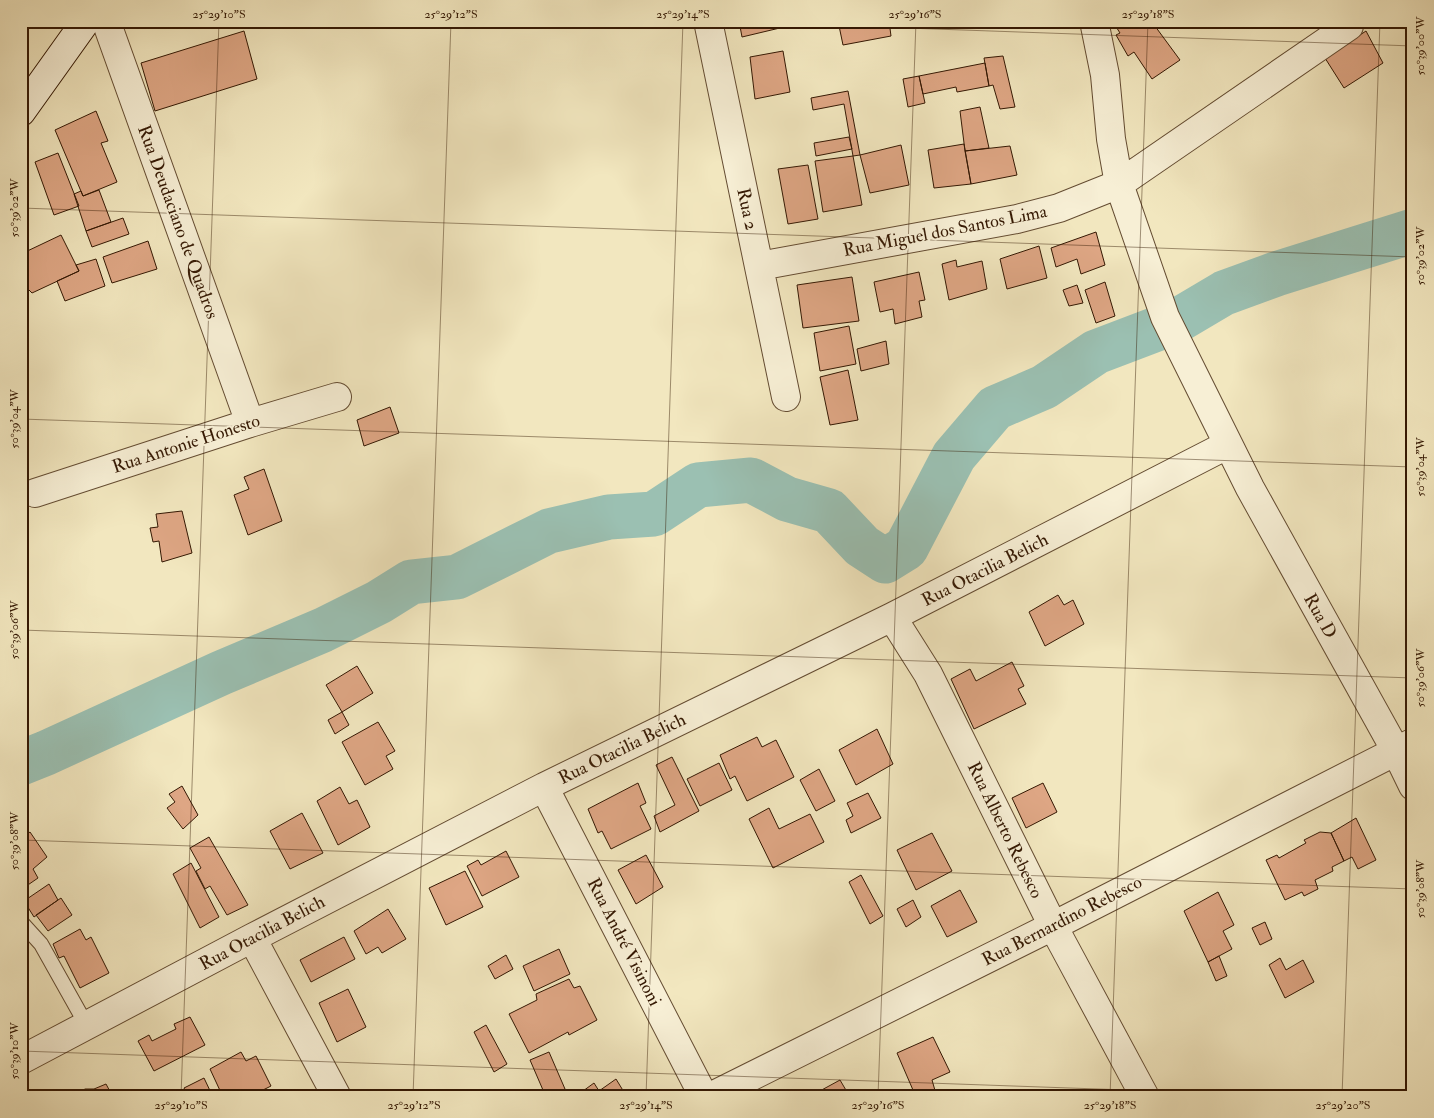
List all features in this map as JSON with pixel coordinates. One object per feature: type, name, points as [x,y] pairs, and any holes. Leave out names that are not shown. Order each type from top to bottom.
[{"type":"street","points":[[21,112],[86,21]]},
{"type":"street","name":"Rua Deudaciano de Quadros","points":[[106,21],[250,423]]},
{"type":"street","name":"Rua 2","points":[[708,21],[786,397]]},
{"type":"street","name":"Rua D","points":[[1094,21],[1105,75],[1111,139],[1119,184],[1164,317],[1227,445],[1404,747],[1413,786]]},
{"type":"street","name":"Rua Miguel dos Santos Lima","points":[[759,266],[1017,220],[1059,208],[1119,184],[1349,26]]},
{"type":"street","name":"Rua Antonie Honesto","points":[[36,493],[250,423],[337,397]]},
{"type":"street","name":"Rua Otacilia Belich","points":[[21,1060],[544,787],[892,617],[1227,445]]},
{"type":"street","name":"Rua Alberto Rebesco","points":[[892,617],[928,674],[1053,926],[1145,1097]]},
{"type":"street","name":"Rua Bernardino Rebesco","points":[[710,1097],[1053,926],[1404,747]]},
{"type":"street","name":"Rua André Visinoni","points":[[544,787],[704,1097]]},
{"type":"street","points":[[252,938],[337,1097]]},
{"type":"lane","points":[[21,922],[42,944],[87,1026]]},
{"type":"building","points":[[739,21],[783,21],[784,27],[742,37]]},
{"type":"building","points":[[838,21],[889,21],[891,36],[843,45]]},
{"type":"building","points":[[1114,21],[1137,21],[1141,28],[1152,22],[1180,60],[1152,79],[1134,52],[1128,56],[1116,35],[1120,33]]},
{"type":"building","points":[[244,31],[257,79],[155,111],[141,63]]},
{"type":"building","points":[[1366,31],[1383,63],[1344,88],[1325,58]]},
{"type":"building","points":[[783,51],[790,92],[755,99],[750,57]]},
{"type":"building","points":[[1003,56],[1015,107],[1000,109],[993,85],[989,86],[984,58]]},
{"type":"building","points":[[985,63],[989,86],[957,92],[956,87],[923,94],[919,76]]},
{"type":"building","points":[[919,76],[925,103],[908,107],[903,79]]},
{"type":"building","points":[[848,91],[860,155],[853,156],[844,104],[813,110],[811,98]]},
{"type":"building","points":[[980,107],[989,148],[965,151],[960,111]]},
{"type":"building","points":[[96,111],[108,141],[101,143],[117,182],[83,196],[55,130]]},
{"type":"building","points":[[849,137],[852,149],[816,156],[814,143]]},
{"type":"building","points":[[964,144],[971,184],[934,188],[928,150]]},
{"type":"building","points":[[901,145],[909,185],[870,193],[860,155]]},
{"type":"building","points":[[1010,146],[1017,175],[971,184],[965,151]]},
{"type":"building","points":[[58,153],[79,206],[54,215],[35,162]]},
{"type":"building","points":[[853,156],[862,205],[823,212],[815,161]]},
{"type":"building","points":[[808,165],[818,219],[788,224],[778,169]]},
{"type":"building","points":[[99,190],[111,222],[86,231],[74,194],[81,191],[83,196]]},
{"type":"building","points":[[123,218],[129,234],[92,247],[86,231]]},
{"type":"building","points":[[1096,232],[1105,265],[1081,274],[1077,259],[1056,267],[1051,248]]},
{"type":"building","points":[[61,235],[79,271],[32,293],[21,282],[21,254]]},
{"type":"building","points":[[148,241],[157,269],[112,283],[103,257]]},
{"type":"building","points":[[1039,246],[1047,278],[1007,289],[1000,259]]},
{"type":"building","points":[[96,259],[105,286],[65,301],[57,281],[79,271],[76,265]]},
{"type":"building","points":[[956,260],[957,267],[982,261],[987,289],[949,300],[942,264]]},
{"type":"building","points":[[919,272],[925,300],[919,301],[922,317],[895,324],[893,309],[880,312],[874,282]]},
{"type":"building","points":[[852,277],[859,321],[803,328],[797,285]]},
{"type":"building","points":[[1105,282],[1115,316],[1096,323],[1085,290]]},
{"type":"building","points":[[1077,285],[1083,303],[1069,306],[1063,290]]},
{"type":"building","points":[[849,326],[856,364],[820,371],[814,333]]},
{"type":"building","points":[[886,341],[889,364],[861,371],[857,349]]},
{"type":"building","points":[[848,370],[858,420],[830,425],[820,377]]},
{"type":"building","points":[[390,407],[399,433],[364,446],[357,420]]},
{"type":"building","points":[[264,469],[282,521],[248,535],[234,495],[249,489],[244,477]]},
{"type":"building","points":[[182,511],[192,553],[162,562],[159,541],[153,542],[150,528],[158,527],[156,514]]},
{"type":"building","points":[[1058,595],[1064,605],[1073,600],[1084,624],[1045,646],[1029,612]]},
{"type":"building","points":[[1012,662],[1024,686],[1018,689],[1026,704],[974,729],[951,679],[970,669],[976,681]]},
{"type":"building","points":[[357,666],[373,693],[342,712],[326,685]]},
{"type":"building","points":[[342,712],[349,725],[335,734],[328,720]]},
{"type":"building","points":[[378,722],[395,751],[386,756],[393,769],[365,785],[342,742]]},
{"type":"building","points":[[877,729],[893,764],[856,785],[839,750]]},
{"type":"building","points":[[757,737],[762,747],[776,740],[794,777],[747,801],[735,776],[730,779],[720,755]]},
{"type":"building","points":[[672,757],[699,811],[660,832],[654,816],[675,805],[656,765]]},
{"type":"building","points":[[719,763],[732,790],[700,806],[687,779]]},
{"type":"building","points":[[819,769],[835,801],[816,811],[800,780]]},
{"type":"building","points":[[638,783],[646,803],[640,806],[651,829],[611,849],[602,831],[598,833],[588,809]]},
{"type":"building","points":[[1043,783],[1057,812],[1026,828],[1012,798]]},
{"type":"building","points":[[182,786],[198,815],[183,829],[167,808],[175,802],[169,794]]},
{"type":"building","points":[[340,787],[349,804],[357,800],[370,827],[338,845],[317,801]]},
{"type":"building","points":[[868,793],[881,818],[851,833],[846,820],[853,816],[847,803]]},
{"type":"building","points":[[769,808],[779,829],[810,814],[824,842],[773,868],[749,819]]},
{"type":"building","points":[[302,813],[323,853],[290,869],[270,831]]},
{"type":"building","points":[[1356,818],[1376,860],[1358,869],[1352,857],[1344,861],[1331,833]]},
{"type":"building","points":[[30,832],[47,857],[33,869],[38,878],[22,889],[21,839]]},
{"type":"building","points":[[1320,832],[1331,833],[1344,861],[1332,867],[1333,871],[1315,880],[1318,889],[1304,896],[1302,892],[1285,900],[1266,860],[1277,855],[1279,858],[1306,843],[1304,840]]},
{"type":"building","points":[[932,833],[952,871],[916,890],[897,850]]},
{"type":"building","points":[[209,837],[248,905],[227,915],[210,886],[205,889],[196,871],[201,868],[190,848]]},
{"type":"building","points":[[506,851],[519,877],[482,896],[467,866],[478,860],[481,865]]},
{"type":"building","points":[[646,855],[663,887],[636,904],[618,870]]},
{"type":"building","points":[[191,863],[219,917],[200,928],[173,874]]},
{"type":"building","points":[[465,871],[483,907],[446,925],[429,888]]},
{"type":"building","points":[[861,875],[883,916],[870,924],[849,882]]},
{"type":"building","points":[[49,884],[58,900],[34,917],[24,901]]},
{"type":"building","points":[[960,890],[977,922],[947,937],[931,906]]},
{"type":"building","points":[[1218,892],[1234,925],[1223,931],[1232,949],[1208,962],[1184,911]]},
{"type":"building","points":[[61,898],[72,915],[48,931],[36,915]]},
{"type":"building","points":[[913,900],[921,917],[906,927],[897,909]]},
{"type":"building","points":[[388,909],[406,939],[382,953],[378,947],[366,954],[354,931]]},
{"type":"building","points":[[1265,922],[1272,939],[1260,945],[1252,928]]},
{"type":"building","points":[[80,929],[86,940],[91,937],[109,973],[80,988],[64,956],[59,958],[53,944]]},
{"type":"building","points":[[344,937],[355,959],[311,982],[300,960]]},
{"type":"building","points":[[559,949],[570,974],[534,991],[523,966]]},
{"type":"building","points":[[506,955],[513,969],[495,979],[488,966]]},
{"type":"building","points":[[1219,956],[1227,976],[1216,981],[1208,962]]},
{"type":"building","points":[[1280,958],[1286,970],[1303,960],[1314,982],[1285,998],[1269,965]]},
{"type":"building","points":[[569,979],[574,988],[580,986],[597,1020],[569,1035],[568,1032],[529,1053],[509,1014],[537,1000],[536,994]]},
{"type":"building","points":[[348,989],[366,1027],[337,1042],[319,1003]]},
{"type":"building","points":[[190,1017],[205,1045],[154,1071],[138,1041],[149,1035],[152,1041],[176,1029],[174,1024]]},
{"type":"building","points":[[486,1025],[507,1064],[494,1072],[474,1032]]},
{"type":"building","points":[[933,1037],[950,1072],[932,1080],[936,1094],[928,1097],[916,1097],[897,1053]]},
{"type":"building","points":[[241,1052],[246,1061],[256,1056],[271,1086],[249,1097],[223,1097],[210,1069]]},
{"type":"building","points":[[549,1052],[565,1089],[550,1097],[546,1097],[530,1060]]},
{"type":"building","points":[[204,1078],[213,1097],[188,1097],[184,1088]]},
{"type":"building","points":[[616,1079],[627,1097],[586,1097],[583,1091],[594,1083],[599,1091]]},
{"type":"building","points":[[840,1080],[850,1097],[820,1097],[818,1092]]},
{"type":"building","points":[[106,1084],[113,1097],[72,1097],[85,1089],[94,1089]]},
{"type":"waterway","points":[[21,763],[221,673],[323,630],[379,602],[411,582],[457,577],[549,531],[609,517],[654,514],[698,485],[751,480],[787,499],[829,511],[862,546],[885,561],[906,548],[954,456],[995,408],[1044,387],[1096,352],[1175,322],[1224,293],[1276,274],[1413,231]]}]
